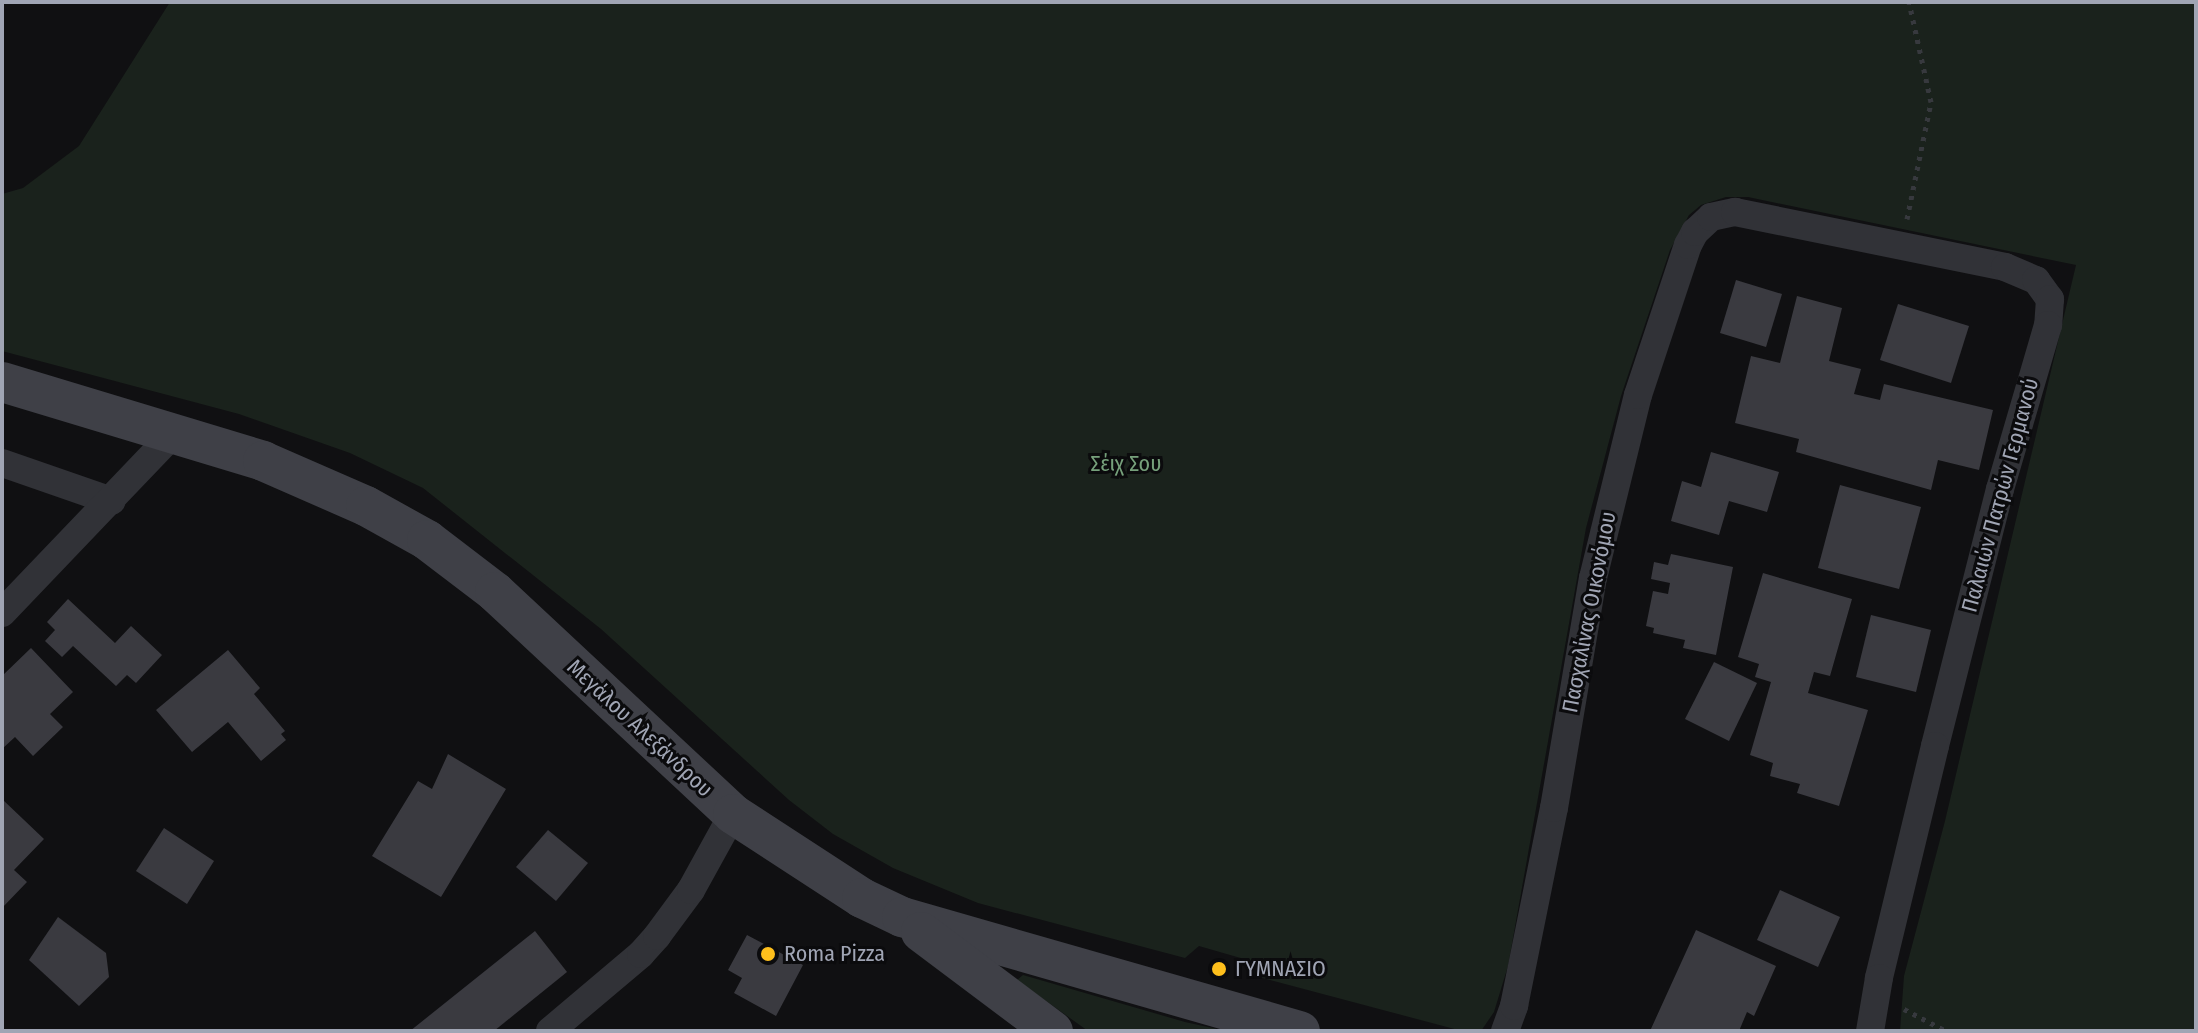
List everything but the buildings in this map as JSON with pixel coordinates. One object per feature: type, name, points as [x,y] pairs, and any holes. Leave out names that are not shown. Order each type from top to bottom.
[{"type":"main road","name":"Μεγάλου Αλεξάνδρου","points":[[2,382],[263,461],[366,506],[427,540],[495,592],[733,814],[862,898],[902,917],[1285,1029]]},
{"type":"main road","points":[[902,917],[1053,1031]]},
{"type":"street","name":"Παλαιών Πατρών Γερμανού","points":[[1721,213],[1754,214],[2020,272],[2049,293],[2051,310],[2000,489],[1875,994],[1870,1031]]},
{"type":"street","name":"Πασχαλίνας Οικονόμου","points":[[1505,1031],[1514,1006],[1554,808],[1593,578],[1617,469],[1680,262],[1695,232],[1721,213]]},
{"type":"street","points":[[2,613],[173,434]]},
{"type":"street","points":[[2,463],[112,501]]},
{"type":"street","points":[[550,1031],[641,954],[657,936],[691,890],[733,814]]},
{"type":"path","points":[[1900,248],[1922,159],[1931,102],[1909,2]]},
{"type":"path","points":[[1875,994],[1946,1031]]},
{"type":"green space","name":"Σέιχ Σου","points":[[170,2],[2196,2],[2196,1031],[1900,1031],[1904,976],[1945,821],[2076,265],[1748,197],[1726,197],[1701,205],[1689,215],[1670,250],[1621,396],[1586,528],[1508,966],[1494,1012],[1481,1031],[1462,1031],[1251,975],[1244,959],[1199,946],[1185,958],[978,903],[893,868],[833,834],[789,800],[601,629],[423,488],[350,453],[239,414],[2,351],[2,194],[23,188],[79,146]]},
{"type":"green space","points":[[1023,975],[1226,1031],[1088,1031],[1017,980]]},
{"type":"place","name":"Roma Pizza","points":[[768,954]]},
{"type":"place","name":"ΓΥΜΝΑΣΙΟ","points":[[1219,969]]}]
